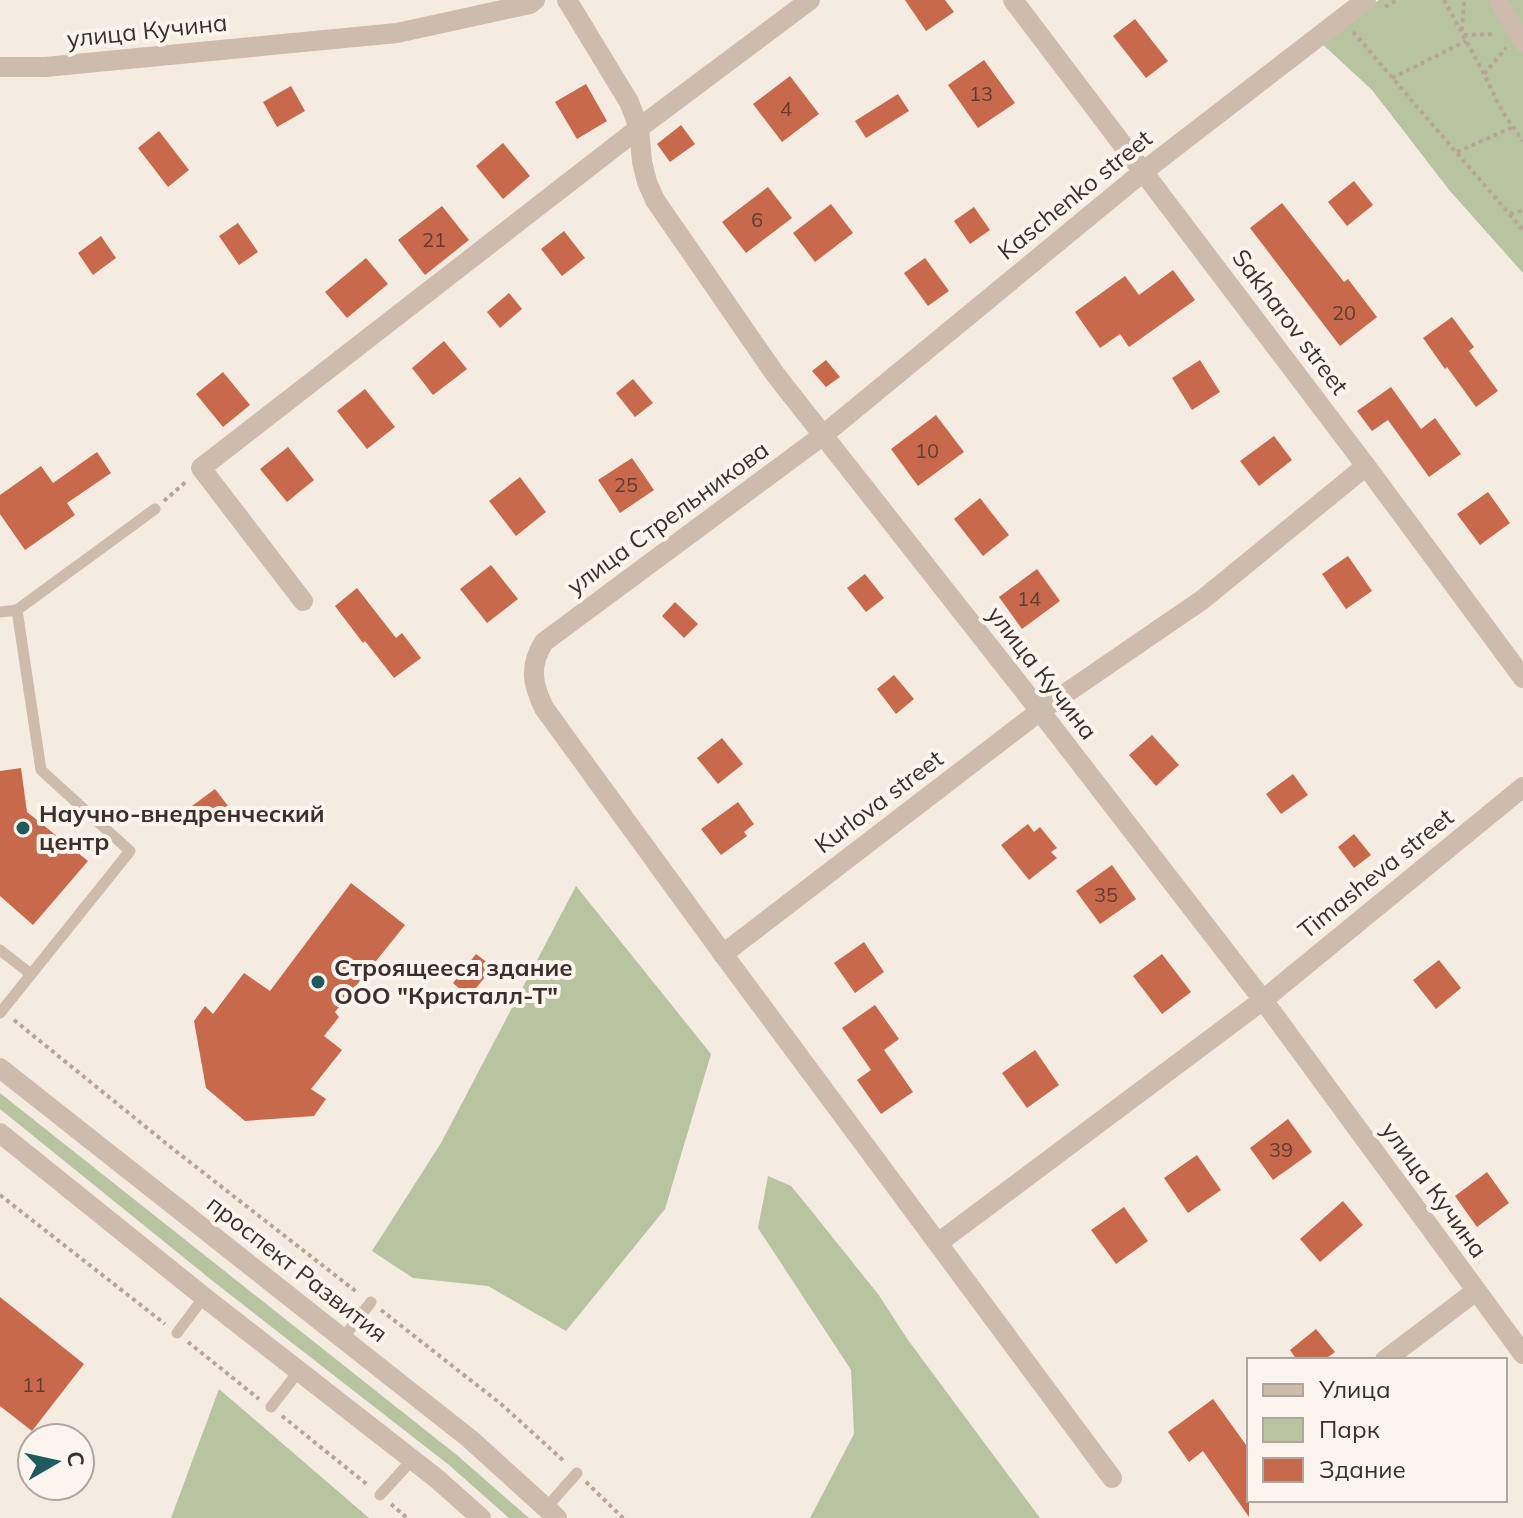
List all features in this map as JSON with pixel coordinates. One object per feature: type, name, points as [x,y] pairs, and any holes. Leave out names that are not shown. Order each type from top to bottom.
[{"type":"street","name":"улица Кучина","points":[[0,67],[45,67],[397,33],[530,4],[535,0]]},
{"type":"street","name":"улица Кучина","points":[[567,0],[629,102],[639,128],[647,182],[655,200],[775,374],[1263,1000],[1523,1354]]},
{"type":"street","points":[[303,601],[201,468],[639,128],[810,0]]},
{"type":"street","name":"Sakharov street","points":[[1013,0],[1523,678]]},
{"type":"street","name":"Kaschenko street","points":[[822,436],[1144,171],[1366,0]]},
{"type":"street","points":[[1498,0],[1517,43]]},
{"type":"street","name":"улица Стрельникова","points":[[723,954],[544,708],[537,694],[534,664],[544,642],[822,436]]},
{"type":"street","name":"Kurlova street","points":[[723,954],[1040,711],[1202,600],[1366,466]]},
{"type":"street","name":"Timasheva street","points":[[938,1243],[1263,1000],[1523,787]]},
{"type":"street","points":[[723,954],[1112,1478]]},
{"type":"street","name":"проспект Развития","points":[[0,1068],[470,1439],[552,1513]]},
{"type":"street","points":[[0,1133],[436,1478],[481,1518]]},
{"type":"street","points":[[1388,1358],[1476,1291]]},
{"type":"lane","points":[[0,612],[17,610],[155,509]]},
{"type":"lane","points":[[1,1012],[130,851],[41,770],[17,610]]},
{"type":"lane","points":[[0,950],[31,974]]},
{"type":"lane","points":[[177,1333],[204,1297]]},
{"type":"lane","points":[[343,1338],[371,1302]]},
{"type":"lane","points":[[271,1407],[299,1371]]},
{"type":"lane","points":[[380,1495],[412,1460]]},
{"type":"lane","points":[[552,1513],[577,1473]]},
{"type":"path","points":[[1444,0],[1502,111],[1523,141]]},
{"type":"path","points":[[1464,0],[1464,35]]},
{"type":"path","points":[[1342,18],[1523,230]]},
{"type":"path","points":[[1392,78],[1464,35],[1506,33]]},
{"type":"path","points":[[1484,74],[1517,43]]},
{"type":"path","points":[[1456,152],[1513,127]]},
{"type":"path","points":[[1510,214],[1523,210]]},
{"type":"path","points":[[155,509],[201,468]]},
{"type":"path","points":[[1,1012],[501,1404],[623,1518]]},
{"type":"path","points":[[0,1195],[271,1407],[407,1518]]},
{"type":"green space","points":[[1379,0],[1523,0],[1523,273],[1450,191],[1372,90],[1319,41]]},
{"type":"green space","points":[[576,886],[711,1054],[665,1209],[566,1331],[488,1286],[413,1278],[372,1251],[441,1143]]},
{"type":"green space","points":[[0,1093],[458,1456],[529,1518],[509,1518],[449,1465],[214,1282],[0,1109]]},
{"type":"green space","points":[[768,1176],[791,1186],[878,1294],[908,1340],[1040,1518],[810,1518],[854,1434],[851,1370],[758,1228]]},
{"type":"green space","points":[[219,1389],[369,1518],[171,1518]]},
{"type":"building","points":[[905,0],[945,0],[954,12],[926,31]]},
{"type":"building","points":[[1135,19],[1168,61],[1146,78],[1113,36]]},
{"type":"building","points":[[984,60],[1015,103],[978,128],[948,85]]},
{"type":"building","points":[[790,76],[819,114],[782,142],[753,104]]},
{"type":"building","points":[[586,84],[607,121],[577,139],[555,102]]},
{"type":"building","points":[[291,86],[305,111],[277,127],[263,102]]},
{"type":"building","points":[[898,94],[909,111],[866,138],[855,121]]},
{"type":"building","points":[[681,125],[695,144],[670,162],[657,144]]},
{"type":"building","points":[[159,131],[189,170],[168,187],[138,148]]},
{"type":"building","points":[[503,143],[530,176],[503,199],[476,166]]},
{"type":"building","points":[[1354,181],[1373,205],[1347,226],[1328,202]]},
{"type":"building","points":[[768,187],[792,218],[746,253],[722,222]]},
{"type":"building","points":[[1282,203],[1344,282],[1348,279],[1377,317],[1340,346],[1250,228]]},
{"type":"building","points":[[831,204],[853,233],[815,262],[793,233]]},
{"type":"building","points":[[442,206],[469,240],[425,275],[398,240]]},
{"type":"building","points":[[974,207],[990,230],[970,244],[954,221]]},
{"type":"building","points":[[238,223],[258,252],[239,265],[219,236]]},
{"type":"building","points":[[564,231],[585,258],[562,276],[541,249]]},
{"type":"building","points":[[101,236],[116,258],[93,275],[78,253]]},
{"type":"building","points":[[366,258],[388,284],[347,318],[325,292]]},
{"type":"building","points":[[925,258],[949,291],[928,306],[904,273]]},
{"type":"building","points":[[1173,270],[1195,300],[1129,347],[1120,334],[1100,348],[1075,312],[1125,276],[1139,295]]},
{"type":"building","points":[[509,293],[522,309],[500,328],[487,312]]},
{"type":"building","points":[[1452,317],[1474,347],[1469,351],[1498,391],[1476,407],[1423,338]]},
{"type":"building","points":[[444,341],[467,369],[433,395],[412,368]]},
{"type":"building","points":[[826,360],[840,377],[826,387],[812,371]]},
{"type":"building","points":[[1200,360],[1220,392],[1192,410],[1172,378]]},
{"type":"building","points":[[223,372],[250,405],[223,427],[196,394]]},
{"type":"building","points":[[633,379],[653,403],[635,417],[616,393]]},
{"type":"building","points":[[1391,387],[1421,429],[1435,418],[1461,454],[1429,477],[1388,420],[1372,431],[1357,411]]},
{"type":"building","points":[[365,389],[395,427],[367,449],[337,411]]},
{"type":"building","points":[[936,415],[964,452],[918,486],[891,449]]},
{"type":"building","points":[[1274,436],[1292,460],[1259,486],[1240,461]]},
{"type":"building","points":[[288,447],[314,480],[287,502],[260,469]]},
{"type":"building","points":[[97,452],[111,473],[67,503],[75,515],[25,550],[0,514],[0,495],[41,466],[53,483]]},
{"type":"building","points":[[632,458],[654,490],[620,513],[598,480]]},
{"type":"building","points":[[520,477],[546,512],[516,536],[489,501]]},
{"type":"building","points":[[1488,492],[1510,523],[1480,545],[1457,514]]},
{"type":"building","points":[[980,498],[1009,535],[983,556],[954,519]]},
{"type":"building","points":[[1348,556],[1372,591],[1346,609],[1322,574]]},
{"type":"building","points":[[491,565],[518,599],[487,623],[460,589]]},
{"type":"building","points":[[1037,569],[1060,601],[1022,629],[999,597]]},
{"type":"building","points":[[865,574],[884,598],[866,612],[847,588]]},
{"type":"building","points":[[357,588],[396,638],[402,633],[421,658],[394,678],[335,606]]},
{"type":"building","points":[[675,602],[698,624],[684,638],[662,616]]},
{"type":"building","points":[[894,675],[914,699],[896,714],[877,689]]},
{"type":"building","points":[[1152,735],[1179,765],[1156,786],[1129,755]]},
{"type":"building","points":[[722,738],[743,764],[718,784],[697,758]]},
{"type":"building","name":"Научно-внедренческий центр","points":[[21,768],[27,812],[88,861],[33,925],[0,896],[0,771]]},
{"type":"building","points":[[1293,774],[1308,795],[1281,814],[1266,794]]},
{"type":"building","points":[[215,789],[228,806],[205,824],[192,806]]},
{"type":"building","points":[[738,802],[754,824],[744,832],[747,836],[721,855],[701,829]]},
{"type":"building","points":[[1028,824],[1034,832],[1040,827],[1057,848],[1051,852],[1057,858],[1029,880],[1001,845]]},
{"type":"building","points":[[1354,834],[1371,855],[1354,868],[1338,847]]},
{"type":"building","points":[[1112,865],[1136,899],[1100,924],[1076,891]]},
{"type":"building","name":"Строящееся здание ООО \"Кристалл-Т\"","points":[[351,883],[405,925],[335,1012],[339,1017],[324,1036],[342,1050],[311,1089],[326,1099],[314,1116],[245,1121],[206,1088],[194,1021],[205,1006],[213,1014],[244,973],[270,991]]},
{"type":"building","points":[[864,942],[884,972],[855,993],[834,963]]},
{"type":"building","points":[[476,954],[493,967],[469,997],[453,983]]},
{"type":"building","points":[[1162,954],[1191,992],[1162,1014],[1133,976]]},
{"type":"building","points":[[1439,960],[1461,988],[1436,1009],[1413,980]]},
{"type":"building","points":[[875,1005],[899,1039],[884,1050],[913,1092],[881,1114],[857,1080],[871,1070],[842,1028]]},
{"type":"building","points":[[1035,1050],[1059,1085],[1027,1108],[1002,1073]]},
{"type":"building","points":[[1288,1119],[1312,1152],[1273,1180],[1250,1148]]},
{"type":"building","points":[[1197,1155],[1221,1190],[1188,1213],[1164,1178]]},
{"type":"building","points":[[1487,1172],[1509,1203],[1477,1227],[1455,1196]]},
{"type":"building","points":[[1343,1201],[1363,1225],[1320,1262],[1300,1239]]},
{"type":"building","points":[[1124,1207],[1148,1241],[1116,1264],[1091,1230]]},
{"type":"building","points":[[0,1297],[84,1364],[39,1422],[20,1422],[0,1406]]},
{"type":"building","points":[[1316,1329],[1335,1352],[1327,1358],[1296,1358],[1290,1350]]},
{"type":"building","points":[[1213,1399],[1247,1446],[1249,1517],[1203,1451],[1189,1462],[1168,1432]]},
{"type":"place","name":"Научно-внедренческий центр","points":[[23,828]]},
{"type":"place","name":"Строящееся здание ООО \"Кристалл-Т\"","points":[[318,982]]}]
